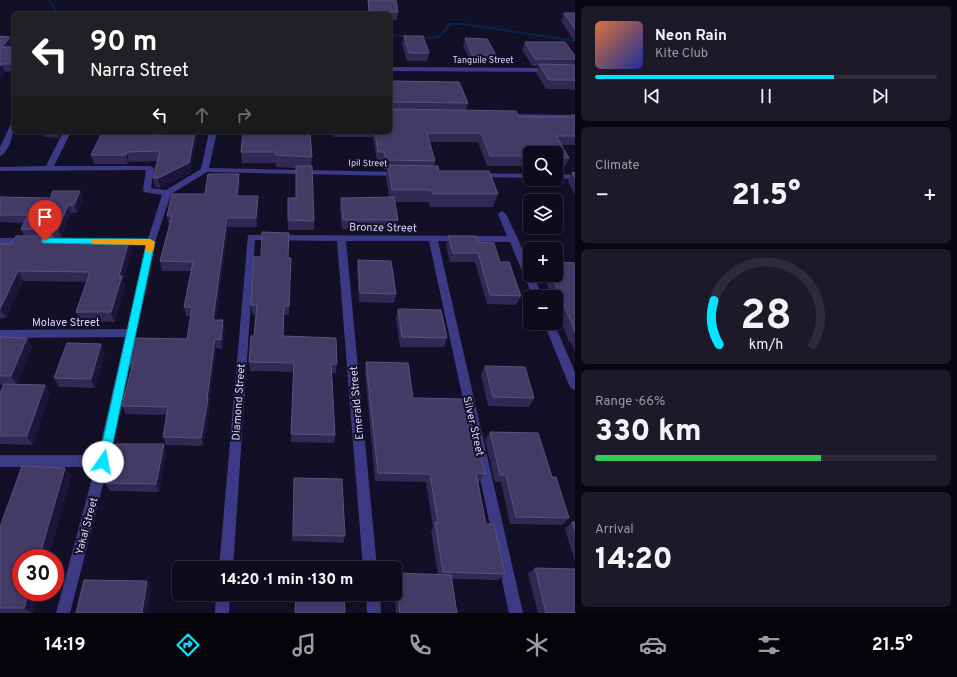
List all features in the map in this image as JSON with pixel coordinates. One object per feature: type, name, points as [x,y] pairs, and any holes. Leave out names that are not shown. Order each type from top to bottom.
[{"type":"street","name":"Tanguile Street","points":[[392,69],[575,70]]},
{"type":"street","points":[[498,116],[575,117]]},
{"type":"street","points":[[0,154],[12,130]]},
{"type":"street","points":[[49,169],[66,134]]},
{"type":"street","points":[[0,169],[150,168],[147,190],[167,193],[205,170],[213,134]]},
{"type":"street","name":"Ipil Street","points":[[205,170],[411,174]]},
{"type":"street","points":[[466,175],[523,176]]},
{"type":"street","points":[[563,176],[575,177]]},
{"type":"street","name":"Yakal Street","points":[[63,613],[103,462],[132,333],[150,242],[167,193]]},
{"type":"street","points":[[502,214],[535,290]]},
{"type":"street","name":"Bronze Street","points":[[251,237],[514,239]]},
{"type":"street","name":"Diamond Street","points":[[227,561],[251,237]]},
{"type":"street","name":"Emerald Street","points":[[341,238],[369,561]]},
{"type":"street","name":"Silver Street","points":[[433,239],[516,613]]},
{"type":"street","points":[[0,241],[150,242]]},
{"type":"street","points":[[552,330],[575,385]]},
{"type":"street","name":"Molave Street","points":[[0,334],[132,333]]},
{"type":"street","points":[[0,461],[103,462]]},
{"type":"street","points":[[222,613],[223,601]]},
{"type":"street","points":[[373,601],[374,613]]},
{"type":"building","points":[[368,0],[396,0],[398,12],[369,11]]},
{"type":"building","points":[[564,13],[575,13],[575,29]]},
{"type":"building","points":[[0,36],[10,37],[2,47],[12,47],[12,64],[2,64],[0,66]]},
{"type":"building","points":[[404,36],[423,36],[429,53],[409,53]]},
{"type":"building","points":[[465,38],[487,39],[496,55],[472,55]]},
{"type":"building","points":[[525,42],[565,42],[575,56],[575,59],[535,59]]},
{"type":"building","points":[[539,64],[575,65],[575,81],[549,80]]},
{"type":"building","points":[[392,81],[459,82],[468,103],[392,102]]},
{"type":"building","points":[[392,109],[516,111],[519,117],[573,117],[571,115],[575,115],[575,136],[556,136],[562,146],[523,146],[523,156],[490,156],[481,133],[427,133],[435,161],[386,160],[384,152],[378,152],[375,134],[392,134]]},
{"type":"building","points":[[102,134],[195,134],[189,163],[158,178],[153,178],[160,151],[127,152],[126,155],[91,155]]},
{"type":"building","points":[[243,134],[310,134],[312,157],[276,155],[276,152],[241,152]]},
{"type":"building","points":[[563,148],[569,158],[563,158]]},
{"type":"building","points":[[388,165],[438,166],[439,171],[489,171],[498,194],[433,194],[431,190],[392,190]]},
{"type":"building","points":[[296,166],[312,166],[314,221],[288,220],[288,198],[296,198]]},
{"type":"building","points":[[208,174],[239,174],[237,196],[258,196],[256,218],[227,218],[213,320],[223,320],[221,340],[215,339],[208,399],[201,438],[163,437],[168,407],[122,406],[133,363],[129,363],[135,338],[187,339],[192,307],[184,307],[193,262],[160,261],[172,216],[167,216],[172,194],[205,194]]},
{"type":"building","points":[[53,191],[80,191],[74,205],[68,205],[58,229],[21,229],[28,215],[0,215],[0,197],[50,198]]},
{"type":"building","points":[[394,197],[398,220],[343,220],[341,198]]},
{"type":"building","points":[[262,232],[289,233],[288,258],[291,258],[289,306],[284,306],[283,336],[336,338],[337,364],[331,364],[335,435],[291,434],[294,363],[249,362],[251,336],[254,336],[257,305],[251,305],[254,257],[261,257]]},
{"type":"building","points":[[16,236],[53,236],[51,242],[129,241],[119,276],[122,276],[111,312],[76,312],[90,272],[18,271],[0,309],[0,244],[11,244]]},
{"type":"building","points":[[448,236],[476,236],[478,242],[494,243],[500,262],[509,262],[521,296],[490,295],[478,253],[453,253]]},
{"type":"building","points":[[358,260],[391,261],[396,294],[360,293]]},
{"type":"building","points":[[563,262],[575,263],[575,332],[563,302],[563,290],[558,290],[555,282],[563,282]]},
{"type":"building","points":[[398,309],[441,310],[447,338],[402,337]]},
{"type":"building","points":[[0,337],[27,338],[11,376],[0,376]]},
{"type":"building","points":[[67,343],[101,344],[91,379],[54,378]]},
{"type":"building","points":[[366,362],[408,363],[413,398],[466,399],[485,474],[476,473],[486,524],[494,524],[505,574],[443,572],[435,522],[438,523],[430,474],[378,473]]},
{"type":"building","points":[[485,366],[525,367],[534,398],[493,397]]},
{"type":"building","points":[[4,384],[45,385],[27,436],[0,436],[0,393]]},
{"type":"building","points":[[490,432],[538,433],[552,477],[556,477],[569,518],[516,517],[506,475],[500,475]]},
{"type":"building","points":[[115,444],[164,444],[156,484],[105,483]]},
{"type":"building","points":[[22,466],[65,468],[42,549],[12,549],[12,601],[26,601],[24,608],[0,608],[0,527]]},
{"type":"building","points":[[294,478],[342,479],[345,536],[293,535]]},
{"type":"building","points":[[572,522],[575,522],[575,531]]},
{"type":"building","points":[[535,568],[575,569],[575,613],[546,613]]},
{"type":"building","points":[[402,573],[451,575],[457,613],[400,613],[399,601],[402,601]]},
{"type":"building","points":[[84,580],[147,581],[142,613],[76,613]]},
{"type":"building","points":[[296,601],[344,601],[345,613],[295,613]]},
{"type":"waterway","points":[[49,0],[56,11],[59,12]]},
{"type":"waterway","points":[[392,35],[431,38],[440,36],[450,24],[464,24],[575,41]]},
{"type":"slow traffic","points":[[93,241],[150,242],[149,251]]},
{"type":"route","points":[[45,241],[150,242],[132,333],[103,462]]}]
